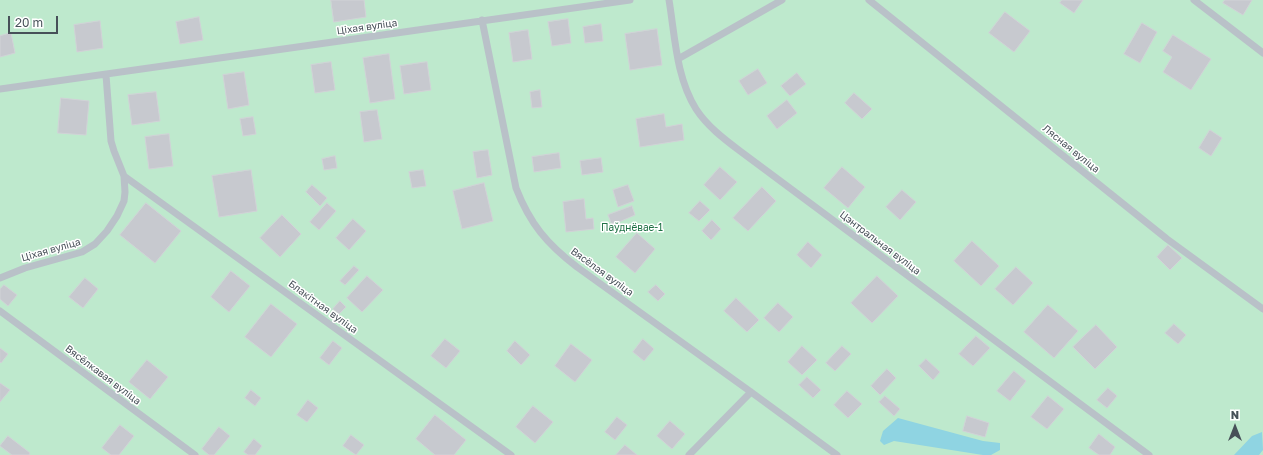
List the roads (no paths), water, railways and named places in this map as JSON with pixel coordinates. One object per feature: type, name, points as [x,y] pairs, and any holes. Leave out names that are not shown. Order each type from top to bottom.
[{"type":"lane","name":"Ціхая вуліца","points":[[0,89],[630,0]]},
{"type":"lane","name":"Цэнтральная вуліца","points":[[669,0],[682,76],[697,110],[708,123],[740,151],[1149,455]]},
{"type":"lane","points":[[678,59],[782,0]]},
{"type":"lane","name":"Лясная вуліца","points":[[869,0],[1168,239],[1263,309]]},
{"type":"lane","points":[[1194,0],[1263,53]]},
{"type":"lane","name":"Вясёлая вуліца","points":[[482,20],[516,188],[523,206],[545,238],[566,258],[836,455]]},
{"type":"lane","name":"Ціхая вуліца","points":[[0,278],[24,268],[72,256],[89,249],[100,239],[117,216],[125,196],[126,184],[111,141],[106,75]]},
{"type":"lane","name":"Блакітная вуліца","points":[[124,176],[511,455]]},
{"type":"lane","name":"Вясёлкавая вуліца","points":[[0,311],[195,455]]},
{"type":"lane","points":[[689,455],[751,392]]},
{"type":"water","points":[[898,418],[983,441],[1000,443],[1000,450],[991,455],[983,455],[894,441],[884,445],[880,441],[883,431]]},
{"type":"water","points":[[1262,432],[1263,450],[1259,455],[1234,455],[1252,436]]},
{"type":"park label","name":"Паўднёвае-1","points":[[632,228]]}]
